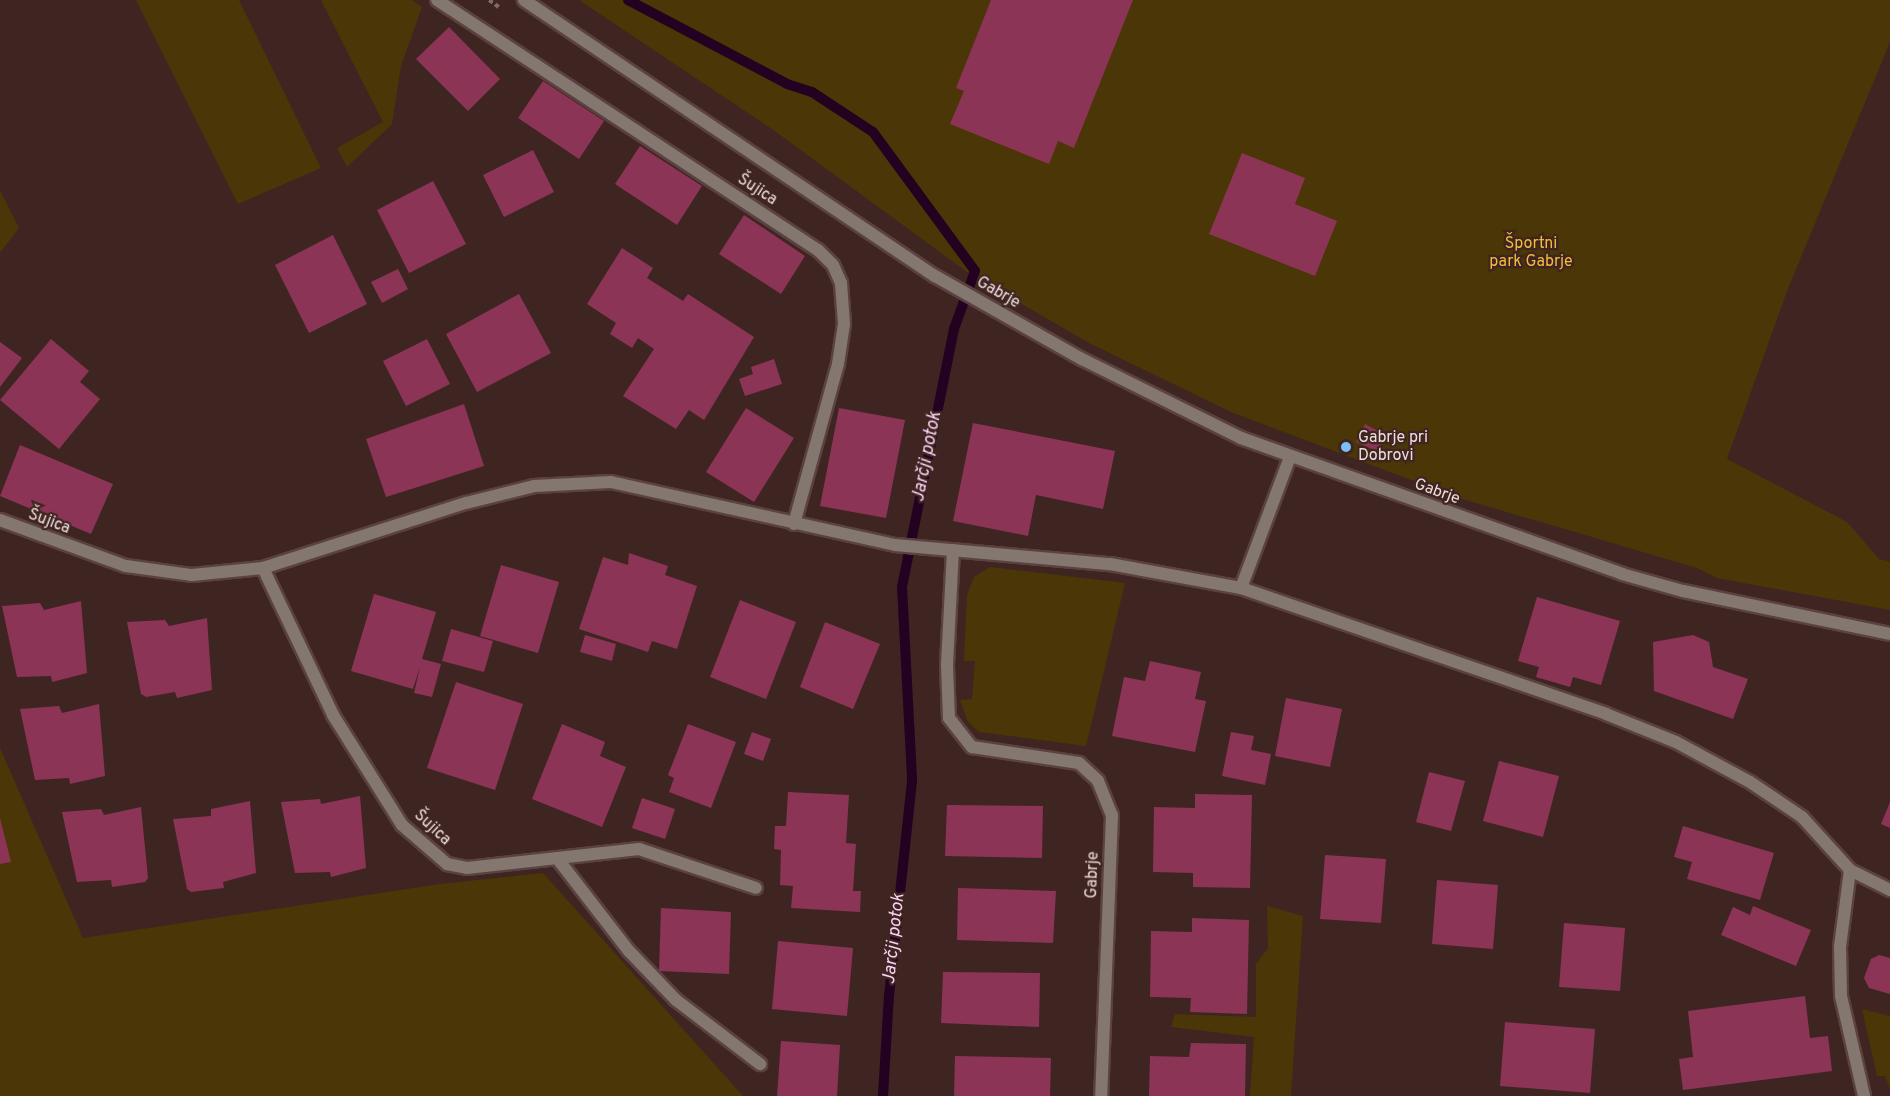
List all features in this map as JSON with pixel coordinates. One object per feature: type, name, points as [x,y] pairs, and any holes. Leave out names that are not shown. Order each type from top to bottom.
[{"type":"street","name":"Šujica","points":[[437,0],[818,250],[833,265],[842,283],[844,324],[838,364],[794,524]]},
{"type":"street","name":"Šujica","points":[[524,0],[935,276]]},
{"type":"street","name":"Gabrje","points":[[935,276],[993,310],[1241,438],[1290,457],[1622,574],[1683,591],[1890,634]]},
{"type":"street","points":[[1241,588],[1290,457]]},
{"type":"street","name":"Šujica","points":[[0,520],[126,566],[192,575],[263,568],[466,503],[534,486],[611,482],[685,495],[794,524],[895,545],[1110,564],[1241,588],[1606,714],[1676,742],[1750,782],[1802,817],[1850,870]]},
{"type":"street","name":"Gabrje","points":[[953,550],[947,666],[949,718],[972,747],[1079,763],[1098,781],[1112,815],[1101,1096]]},
{"type":"street","name":"Šujica","points":[[263,568],[333,715],[402,825],[447,864],[467,868],[639,849],[756,888]]},
{"type":"street","points":[[557,858],[629,951],[676,1000],[760,1064]]},
{"type":"street","points":[[1864,1096],[1841,996],[1840,947],[1850,870],[1890,890]]},
{"type":"green space","points":[[136,0],[239,0],[321,168],[238,204]]},
{"type":"green space","points":[[321,0],[412,0],[422,7],[401,66],[392,124],[347,167],[337,148],[383,122]]},
{"type":"green space","name":"Športni park Gabrje","points":[[579,0],[1890,0],[1890,42],[1787,291],[1727,459],[1847,522],[1879,559],[1890,562],[1890,610],[1717,578],[1697,568],[1459,498],[1231,412],[1089,343],[967,272],[772,129]]},
{"type":"green space","points":[[0,190],[19,228],[0,253]]},
{"type":"green space","points":[[990,567],[1125,583],[1086,746],[979,732],[968,722],[960,700],[972,699],[975,661],[964,661],[967,595],[974,577]]},
{"type":"green space","points":[[0,748],[83,938],[440,884],[543,873],[743,1096],[0,1096]]},
{"type":"green space","points":[[1267,906],[1303,916],[1291,1096],[1250,1096],[1254,1037],[1171,1027],[1175,1014],[1256,1017],[1256,964],[1268,948]]},
{"type":"green space","points":[[1862,1009],[1890,1016],[1890,1089],[1885,1076],[1877,1076]]},
{"type":"building","points":[[991,0],[1133,0],[1074,148],[1058,141],[1049,164],[950,124],[964,91],[956,88]]},
{"type":"building","points":[[449,27],[500,79],[468,111],[416,59]]},
{"type":"building","points":[[543,81],[604,121],[579,159],[518,118]]},
{"type":"building","points":[[640,146],[702,186],[677,225],[615,184]]},
{"type":"building","points":[[533,150],[554,192],[504,217],[483,175]]},
{"type":"building","points":[[1242,153],[1305,178],[1295,204],[1337,221],[1315,276],[1209,234]]},
{"type":"building","points":[[433,181],[466,244],[409,273],[377,210]]},
{"type":"building","points":[[744,215],[805,256],[781,294],[719,254]]},
{"type":"building","points":[[333,235],[367,304],[309,333],[275,265]]},
{"type":"building","points":[[622,248],[653,268],[647,278],[683,301],[688,294],[754,337],[704,420],[689,410],[676,429],[623,396],[654,349],[638,338],[632,348],[610,334],[616,323],[587,304]]},
{"type":"building","points":[[398,269],[408,289],[382,303],[371,282]]},
{"type":"building","points":[[519,294],[551,353],[477,392],[446,334]]},
{"type":"building","points":[[51,339],[89,371],[80,382],[100,399],[59,449],[0,400]]},
{"type":"building","points":[[427,339],[450,384],[406,406],[383,361]]},
{"type":"building","points":[[0,342],[22,358],[0,387]]},
{"type":"building","points":[[774,359],[782,384],[745,396],[739,379],[753,374],[751,367]]},
{"type":"building","points":[[464,404],[484,466],[386,497],[366,439]]},
{"type":"building","points":[[746,408],[794,438],[754,502],[706,472]]},
{"type":"building","points":[[839,408],[905,420],[886,518],[820,506]]},
{"type":"building","points":[[973,423],[1115,451],[1103,509],[1036,495],[1028,536],[953,521]]},
{"type":"building","points":[[1365,424],[1387,436],[1379,452],[1356,442]]},
{"type":"building","points":[[20,445],[113,484],[91,534],[0,496]]},
{"type":"building","points":[[629,553],[668,566],[665,575],[697,586],[677,649],[652,641],[648,652],[579,629],[603,557],[628,565]]},
{"type":"building","points":[[501,565],[559,582],[538,653],[480,636]]},
{"type":"building","points":[[374,594],[436,612],[422,659],[441,664],[432,697],[414,693],[420,667],[413,689],[351,671]]},
{"type":"building","points":[[1537,597],[1620,621],[1601,685],[1573,677],[1570,687],[1536,677],[1539,667],[1518,661]]},
{"type":"building","points":[[740,600],[796,622],[766,699],[710,677]]},
{"type":"building","points":[[81,601],[87,673],[52,682],[51,676],[17,677],[2,606],[40,603],[44,610]]},
{"type":"building","points":[[207,618],[212,690],[177,698],[175,692],[146,697],[141,694],[127,622],[165,620],[169,626]]},
{"type":"building","points":[[825,622],[880,644],[853,709],[800,687]]},
{"type":"building","points":[[451,629],[493,641],[484,672],[442,661]]},
{"type":"building","points":[[585,635],[616,644],[612,661],[580,652]]},
{"type":"building","points":[[1693,635],[1709,642],[1713,667],[1748,679],[1733,719],[1654,691],[1653,642]]},
{"type":"building","points":[[1150,661],[1201,672],[1195,699],[1206,701],[1195,752],[1112,736],[1124,677],[1145,681]]},
{"type":"building","points":[[456,682],[523,704],[495,790],[427,768]]},
{"type":"building","points":[[1286,698],[1342,709],[1330,767],[1275,756]]},
{"type":"building","points":[[99,704],[105,776],[70,784],[69,778],[35,780],[20,709],[59,706],[62,713]]},
{"type":"building","points":[[562,724],[605,742],[600,756],[626,767],[602,827],[532,799]]},
{"type":"building","points":[[688,724],[736,742],[711,808],[669,792],[674,778],[668,775]]},
{"type":"building","points":[[752,732],[771,739],[763,761],[744,754]]},
{"type":"building","points":[[1231,732],[1254,736],[1251,750],[1271,754],[1265,785],[1222,776]]},
{"type":"building","points":[[1499,761],[1559,776],[1543,837],[1483,821]]},
{"type":"building","points":[[1429,772],[1465,781],[1451,831],[1416,822]]},
{"type":"building","points":[[788,792],[849,795],[846,843],[856,844],[853,891],[861,891],[860,912],[791,908],[793,886],[780,885],[781,850],[774,849],[775,826],[786,826]]},
{"type":"building","points":[[1195,794],[1252,795],[1250,888],[1193,887],[1193,873],[1153,872],[1154,807],[1195,808]]},
{"type":"building","points":[[360,796],[366,868],[331,877],[330,872],[295,873],[281,802],[320,799],[321,804]]},
{"type":"building","points":[[642,798],[675,809],[665,839],[632,828]]},
{"type":"building","points":[[250,801],[256,873],[223,882],[224,888],[191,892],[187,889],[173,819],[211,816],[211,809]]},
{"type":"building","points":[[1890,802],[1890,828],[1881,824]]},
{"type":"building","points":[[947,805],[1043,806],[1042,858],[945,856]]},
{"type":"building","points":[[141,807],[148,878],[145,882],[112,887],[111,880],[77,882],[62,812],[101,809],[104,815]]},
{"type":"building","points":[[0,818],[11,862],[0,864]]},
{"type":"building","points":[[1683,826],[1774,853],[1760,900],[1687,879],[1692,862],[1674,857]]},
{"type":"building","points":[[1325,855],[1386,859],[1381,923],[1320,919]]},
{"type":"building","points":[[1437,880],[1498,885],[1493,949],[1432,944]]},
{"type":"building","points":[[958,888],[1056,891],[1053,943],[957,940]]},
{"type":"building","points":[[1753,906],[1811,930],[1796,966],[1721,935],[1733,907],[1750,915]]},
{"type":"building","points":[[661,908],[731,912],[729,974],[659,971]]},
{"type":"building","points":[[1192,918],[1249,920],[1247,1014],[1190,1012],[1191,998],[1150,997],[1151,931],[1192,932]]},
{"type":"building","points":[[1564,923],[1625,928],[1620,991],[1559,987]]},
{"type":"building","points":[[778,941],[853,948],[847,1016],[772,1009]]},
{"type":"building","points":[[1879,955],[1890,958],[1890,994],[1869,988],[1864,978],[1871,959]]},
{"type":"building","points":[[943,972],[1040,973],[1039,1027],[941,1023]]},
{"type":"building","points":[[1805,996],[1810,1038],[1828,1036],[1832,1071],[1683,1090],[1679,1059],[1693,1057],[1688,1011]]},
{"type":"building","points":[[1505,1022],[1595,1029],[1590,1093],[1500,1086]]},
{"type":"building","points":[[781,1041],[840,1045],[837,1096],[777,1096]]},
{"type":"building","points":[[1191,1043],[1246,1044],[1245,1096],[1149,1096],[1150,1056],[1189,1057]]},
{"type":"building","points":[[955,1056],[1051,1058],[1050,1096],[954,1096]]},
{"type":"waterway","name":"Jarčji potok","points":[[628,0],[787,84],[812,92],[873,132],[975,271],[954,329],[902,587],[912,781],[889,995],[883,1096]]},
{"type":"place","name":"Gabrje pri Dobrovi","points":[[1346,447]]}]
